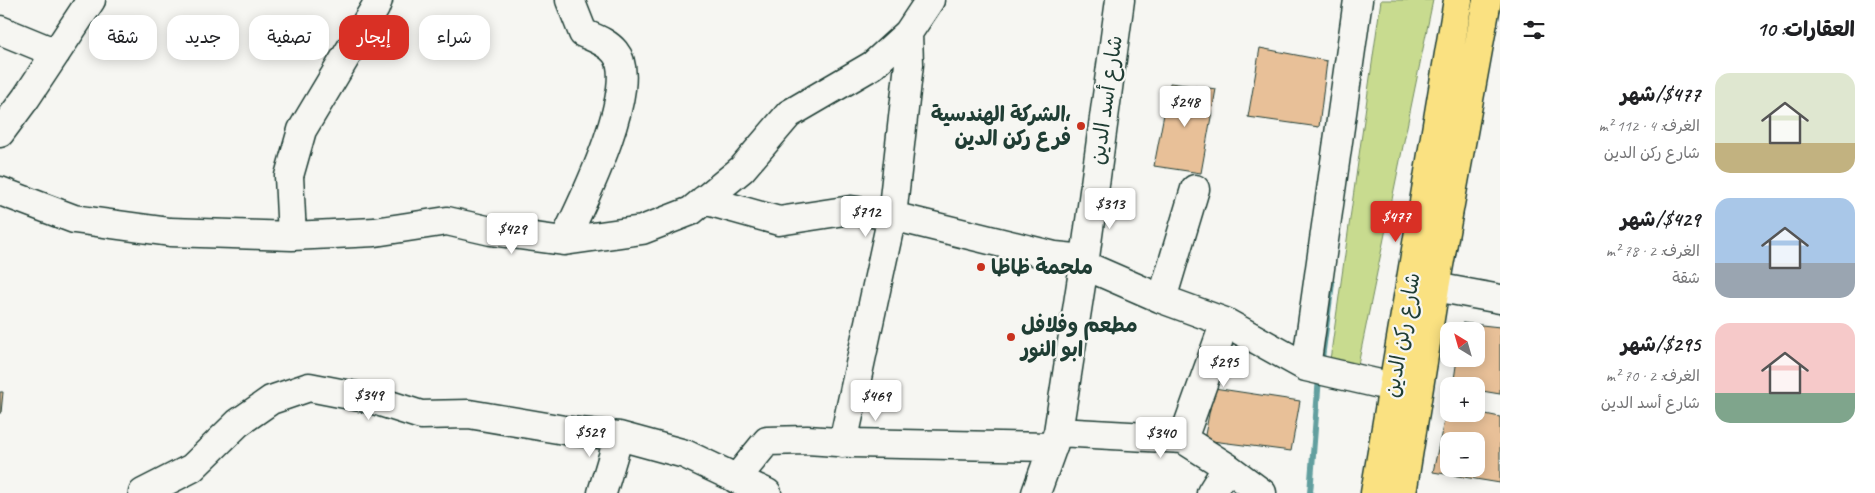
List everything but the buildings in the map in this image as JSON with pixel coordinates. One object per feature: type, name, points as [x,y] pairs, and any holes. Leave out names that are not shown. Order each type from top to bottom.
[{"type":"main road","name":"شارع ركن الدين","points":[[1375,493],[1458,0]]},
{"type":"main road","name":"شارع ركن الدين","points":[[1402,493],[1434,287],[1487,0]]},
{"type":"street","points":[[0,133],[91,0]]},
{"type":"street","points":[[292,236],[289,176],[302,130],[378,0]]},
{"type":"street","points":[[564,241],[591,186],[616,117],[623,74],[616,52],[601,41],[582,33],[570,0]]},
{"type":"street","points":[[0,191],[74,218],[170,232],[292,236],[375,232],[447,220],[491,231],[564,241],[642,230],[691,211],[742,169],[789,114],[873,65],[908,33],[930,0]]},
{"type":"street","name":"شارع أسد الدين","points":[[1036,493],[1055,440],[1084,262],[1120,0]]},
{"type":"street","points":[[1316,369],[1358,0]]},
{"type":"street","points":[[0,30],[56,53]]},
{"type":"street","points":[[843,442],[892,216],[909,64],[908,33]]},
{"type":"street","points":[[1162,299],[1195,189]]},
{"type":"street","points":[[704,200],[779,221],[851,210],[892,216],[1084,262],[1162,299],[1225,322],[1316,369],[1393,387]]},
{"type":"street","points":[[1434,287],[1500,299]]},
{"type":"street","points":[[1183,439],[1225,322]]},
{"type":"street","points":[[143,493],[192,468],[238,422],[271,400],[309,387],[371,399],[421,415],[469,414],[570,431],[620,436],[685,454],[767,493]]},
{"type":"street","points":[[602,493],[620,436]]},
{"type":"street","points":[[736,479],[767,441],[1183,439],[1227,467],[1262,493]]},
{"type":"street","points":[[1212,493],[1227,467]]},
{"type":"green space","points":[[1381,0],[1433,0],[1358,365],[1330,360]]},
{"type":"waterway","points":[[1321,365],[1332,283]]},
{"type":"waterway","points":[[1310,493],[1319,377]]},
{"type":"place","name":"الشركة الهندسية، فرع ركن الدين","points":[[1081,126]]},
{"type":"place","name":"ملحمة ظاظا","points":[[981,267]]},
{"type":"place","name":"مطعم وفلافل ابو النور","points":[[1011,337]]}]
